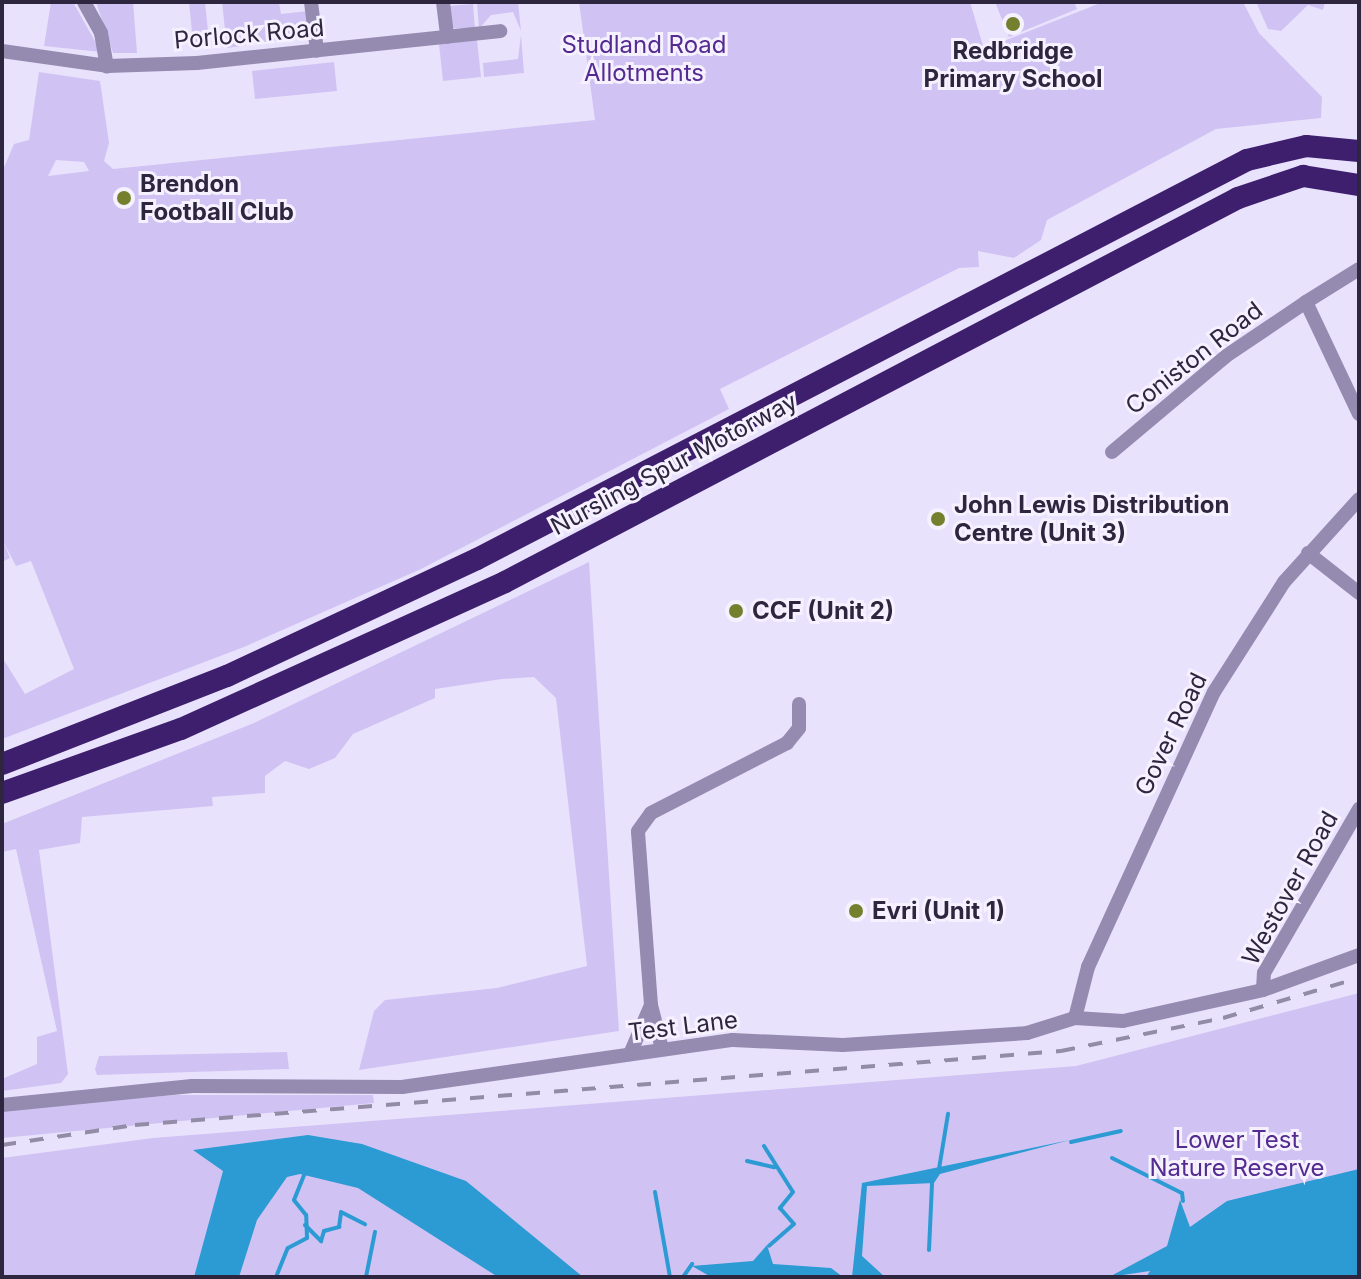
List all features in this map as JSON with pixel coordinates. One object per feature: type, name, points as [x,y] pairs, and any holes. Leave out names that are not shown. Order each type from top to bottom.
[{"type":"highway","points":[[1306,146],[1359,141]]},
{"type":"highway","name":"Nursling Spur Motorway","points":[[2,764],[227,676],[477,559],[1235,165],[1306,146],[1359,151]]},
{"type":"highway","name":"Nursling Spur Motorway","points":[[2,793],[73,770],[276,689],[505,582],[1238,198],[1303,176],[1359,185]]},
{"type":"highway","points":[[2,757],[66,740]]},
{"type":"highway","points":[[2,802],[73,770]]},
{"type":"street","points":[[84,2],[101,33],[107,66]]},
{"type":"street","points":[[311,2],[317,51]]},
{"type":"street","points":[[443,2],[447,37]]},
{"type":"street","name":"Porlock Road","points":[[2,51],[107,66],[317,51],[500,31]]},
{"type":"street","name":"Coniston Road","points":[[1112,452],[1226,356],[1359,269]]},
{"type":"street","points":[[1306,302],[1359,414]]},
{"type":"street","name":"Gover Road","points":[[1075,1018],[1094,954],[1214,692],[1245,636],[1308,553],[1359,499]]},
{"type":"street","points":[[1308,553],[1359,593]]},
{"type":"street","points":[[662,1049],[651,1005],[638,831],[651,813],[787,743],[799,728],[799,704]]},
{"type":"street","name":"Westover Road","points":[[1263,990],[1264,973],[1359,809]]},
{"type":"street","name":"Test Lane","points":[[2,1105],[192,1086],[402,1087],[733,1040],[909,1043],[1027,1033],[1075,1018],[1123,1021],[1263,990],[1359,955]]},
{"type":"street","points":[[630,1054],[651,1005]]},
{"type":"green space","points":[[51,2],[73,2],[101,52],[44,46]]},
{"type":"green space","points":[[96,2],[133,2],[137,53],[113,53]]},
{"type":"green space","points":[[189,2],[205,2],[209,41],[193,42]]},
{"type":"green space","points":[[222,2],[279,2],[281,14],[308,11],[311,35],[227,48]]},
{"type":"green space","points":[[518,2],[521,31],[513,12],[491,15],[479,29],[477,3]]},
{"type":"green space","name":"Studland Road Allotments","points":[[579,2],[970,2],[984,49],[1103,2],[1243,2],[1259,33],[1322,97],[1321,118],[1216,129],[1047,220],[1041,240],[1014,258],[978,251],[979,267],[959,268],[720,389],[729,409],[421,569],[244,647],[2,739],[2,657],[25,694],[74,669],[31,561],[16,566],[4,543],[10,558],[2,562],[2,172],[14,144],[29,140],[39,72],[100,81],[109,143],[104,161],[113,169],[595,120]],"holes":[[[56,160],[84,162],[89,171],[48,176]]]},
{"type":"green space","points":[[995,2],[1074,2],[1077,9],[1009,37]]},
{"type":"green space","points":[[1256,2],[1325,2],[1323,10],[1308,5],[1281,31],[1268,29]]},
{"type":"green space","points":[[473,4],[475,29],[452,28],[449,6]]},
{"type":"green space","points":[[521,35],[524,73],[484,77],[483,63],[518,59]]},
{"type":"green space","points":[[477,40],[481,77],[443,81],[439,44]]},
{"type":"green space","points":[[334,62],[337,91],[255,99],[252,71]]},
{"type":"green space","points":[[589,562],[619,1031],[359,1070],[374,1011],[385,1000],[497,988],[587,966],[556,698],[534,677],[502,679],[435,689],[435,698],[353,734],[335,758],[309,769],[285,761],[265,776],[265,793],[212,797],[213,806],[82,817],[80,843],[39,850],[68,1074],[61,1083],[2,1091],[2,1079],[37,1064],[37,1037],[57,1031],[16,849],[2,852],[2,824],[254,723]]},
{"type":"green space","name":"Lower Test Nature Reserve","points":[[1359,993],[1359,1277],[2,1277],[2,1158],[153,1138],[1076,1066]]},
{"type":"green space","points":[[287,1052],[289,1069],[97,1075],[95,1069],[99,1056]]},
{"type":"green space","points":[[174,1095],[373,1095],[374,1103],[2,1138],[2,1110]]},
{"type":"water","points":[[308,1135],[362,1144],[466,1181],[583,1277],[498,1277],[358,1188],[300,1174],[287,1177],[257,1220],[239,1277],[194,1277],[223,1171],[193,1150]]},
{"type":"water","points":[[1070,1140],[940,1174],[934,1183],[867,1186],[862,1256],[885,1277],[852,1277],[862,1183]]},
{"type":"water","points":[[1359,1169],[1359,1277],[1146,1277],[1150,1271],[1109,1277],[1167,1246],[1180,1200],[1190,1227],[1227,1201]]},
{"type":"water","points":[[767,1245],[773,1264],[831,1268],[843,1277],[711,1277],[692,1266],[753,1261]]},
{"type":"waterway","points":[[939,1169],[948,1114]]},
{"type":"waterway","points":[[1071,1142],[1121,1131]]},
{"type":"waterway","points":[[764,1146],[793,1192],[780,1208],[794,1224],[769,1246]]},
{"type":"waterway","points":[[1112,1158],[1182,1193],[1183,1201]]},
{"type":"waterway","points":[[747,1161],[774,1167]]},
{"type":"waterway","points":[[276,1277],[288,1248],[307,1238],[306,1215],[294,1200],[304,1175]]},
{"type":"waterway","points":[[929,1250],[932,1183]]},
{"type":"waterway","points":[[655,1192],[670,1277]]},
{"type":"waterway","points":[[305,1225],[321,1241],[324,1231],[339,1227],[341,1212],[365,1224]]},
{"type":"waterway","points":[[366,1277],[375,1232]]},
{"type":"waterway","points":[[683,1277],[692,1264]]},
{"type":"railway","points":[[2,1145],[135,1125],[1061,1051],[1223,1018],[1359,978]]},
{"type":"place","name":"Redbridge Primary School","points":[[1013,24]]},
{"type":"place","name":"Brendon Football Club","points":[[124,198]]},
{"type":"place","name":"John Lewis Distribution Centre (Unit 3)","points":[[938,519]]},
{"type":"place","name":"CCF (Unit 2)","points":[[736,611]]},
{"type":"place","name":"Evri (Unit 1)","points":[[856,911]]}]
